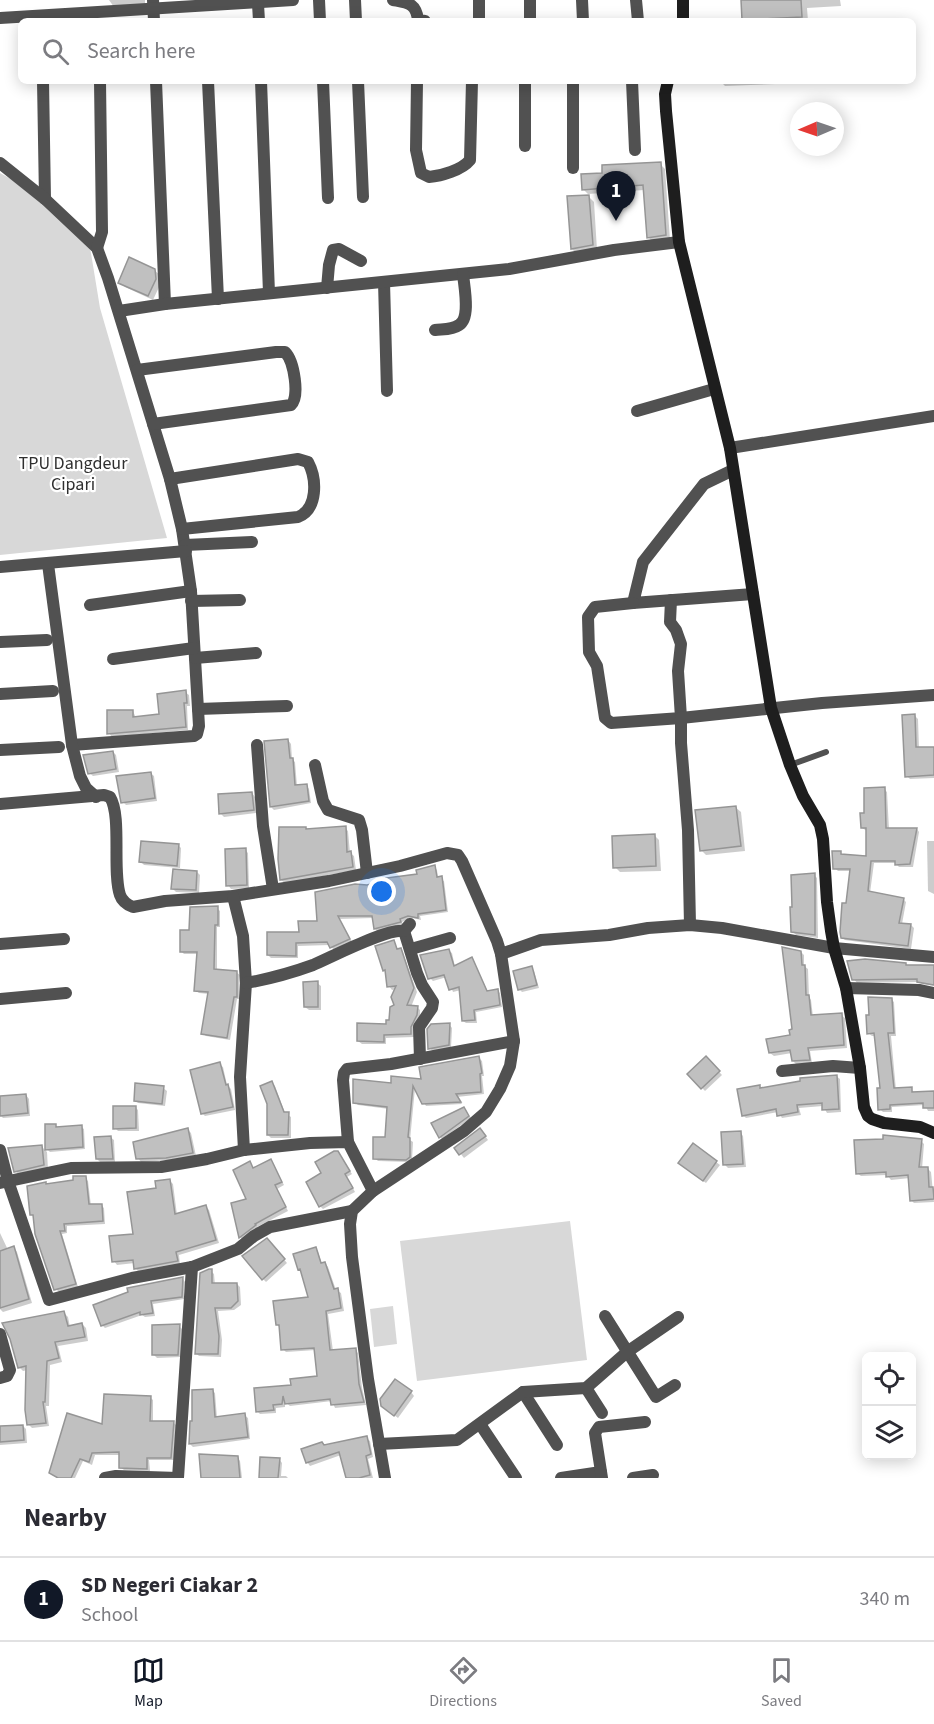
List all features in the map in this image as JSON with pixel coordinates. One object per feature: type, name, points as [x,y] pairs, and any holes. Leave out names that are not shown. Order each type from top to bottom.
[{"type":"street","points":[[70,18],[99,17],[209,4],[293,0]]},
{"type":"street","points":[[319,0],[320,18]]},
{"type":"street","points":[[355,0],[356,18]]},
{"type":"street","points":[[393,0],[413,5],[419,18]]},
{"type":"street","points":[[479,0],[479,18]]},
{"type":"street","points":[[530,0],[530,18]]},
{"type":"street","points":[[582,0],[583,18]]},
{"type":"street","points":[[636,0],[638,18]]},
{"type":"street","points":[[683,0],[683,18]]},
{"type":"street","points":[[260,18],[263,2]]},
{"type":"street","points":[[0,18],[18,18]]},
{"type":"street","points":[[43,84],[45,200]]},
{"type":"street","points":[[97,248],[102,232],[100,84]]},
{"type":"street","points":[[156,84],[165,304]]},
{"type":"street","points":[[208,84],[218,299]]},
{"type":"street","points":[[261,84],[269,293]]},
{"type":"street","points":[[323,84],[328,198]]},
{"type":"street","points":[[358,84],[363,197]]},
{"type":"street","points":[[417,84],[417,156],[421,173],[429,177],[456,169],[468,164],[470,160],[472,84]]},
{"type":"street","points":[[525,84],[525,146]]},
{"type":"street","points":[[573,84],[573,168]]},
{"type":"street","points":[[632,84],[635,150]]},
{"type":"street","points":[[667,84],[665,94],[666,111],[679,242],[730,448],[771,708],[789,765],[820,825],[824,838],[827,902],[834,948],[846,988],[860,1068],[864,1107],[868,1116],[884,1123],[920,1127],[934,1133]]},
{"type":"street","points":[[0,163],[45,200],[97,248],[119,311],[170,479],[186,548],[195,653],[199,726],[197,734],[72,745]]},
{"type":"street","points":[[119,311],[165,304],[509,269],[614,250],[679,242]]},
{"type":"street","points":[[327,288],[333,250],[339,249],[361,261]]},
{"type":"street","points":[[435,330],[457,327],[462,324],[466,309],[463,274]]},
{"type":"street","points":[[384,282],[387,391]]},
{"type":"street","points":[[137,370],[276,352],[285,352],[291,364],[296,398],[291,405],[153,424]]},
{"type":"street","points":[[637,411],[714,389]]},
{"type":"street","points":[[730,448],[934,416]]},
{"type":"street","points":[[170,479],[298,459],[308,462],[313,473],[311,506],[305,514],[298,517],[182,529]]},
{"type":"street","points":[[633,603],[643,562],[704,484],[734,470]]},
{"type":"street","points":[[0,567],[252,542]]},
{"type":"street","points":[[48,564],[72,745],[80,776],[86,788],[96,797]]},
{"type":"street","points":[[753,594],[595,607],[588,617],[589,652],[597,666],[605,718],[611,723],[681,718],[934,694]]},
{"type":"street","points":[[90,605],[191,596],[240,600]]},
{"type":"street","points":[[671,600],[670,622],[681,644],[678,671],[688,830],[690,925]]},
{"type":"street","points":[[0,642],[47,640]]},
{"type":"street","points":[[113,659],[195,653],[256,653]]},
{"type":"street","points":[[0,694],[53,691]]},
{"type":"street","points":[[198,709],[287,706]]},
{"type":"street","points":[[257,745],[263,826],[273,889]]},
{"type":"street","points":[[0,750],[59,747]]},
{"type":"street","points":[[315,765],[323,801],[328,810],[359,820],[367,873]]},
{"type":"street","points":[[0,804],[110,797],[115,808],[120,896],[129,906],[134,907],[158,902],[233,896],[367,873],[447,853],[458,855],[469,875],[501,954],[514,1041],[510,1066],[486,1112],[444,1146],[373,1191],[352,1211],[270,1227],[238,1249],[192,1267],[132,1278],[49,1299],[4,1182],[0,1150]]},
{"type":"street","points":[[233,896],[243,936],[246,983],[240,1077],[244,1150]]},
{"type":"street","points":[[501,954],[541,940],[609,935],[648,928],[690,925],[722,928],[834,948],[934,957]]},
{"type":"street","points":[[246,983],[271,979],[312,965],[389,933],[407,928],[422,986],[434,1002],[419,1028],[420,1059]]},
{"type":"street","points":[[411,949],[450,938]]},
{"type":"street","points":[[0,944],[64,939]]},
{"type":"street","points":[[846,988],[919,990],[934,993]]},
{"type":"street","points":[[0,999],[66,993]]},
{"type":"street","points":[[373,1191],[348,1142],[343,1080],[347,1069],[420,1059],[514,1041]]},
{"type":"street","points":[[782,1071],[833,1066],[860,1068]]},
{"type":"street","points":[[4,1182],[71,1168],[161,1167],[207,1160],[244,1150],[310,1143],[348,1142]]},
{"type":"street","points":[[352,1211],[350,1224],[352,1257],[382,1477]]},
{"type":"street","points":[[105,1478],[116,1476],[178,1478],[192,1267]]},
{"type":"street","points":[[604,1316],[656,1397],[675,1385]]},
{"type":"street","points":[[379,1444],[457,1440],[523,1392],[586,1388],[627,1352],[678,1317]]},
{"type":"street","points":[[0,1334],[10,1370],[7,1376],[0,1378]]},
{"type":"street","points":[[586,1388],[602,1413]]},
{"type":"street","points":[[523,1392],[558,1445]]},
{"type":"street","points":[[561,1478],[601,1475],[594,1434],[599,1427],[645,1422]]},
{"type":"street","points":[[480,1424],[516,1478]]},
{"type":"street","points":[[633,1478],[654,1475]]},
{"type":"lane","points":[[789,765],[826,752]]},
{"type":"green space","name":"TPU Dangdeur Cipari","points":[[0,173],[38,194],[89,241],[100,308],[167,538],[0,555]]},
{"type":"green space","points":[[570,1221],[587,1360],[417,1381],[400,1241]]},
{"type":"green space","points":[[393,1306],[397,1344],[374,1347],[370,1309]]},
{"type":"building","points":[[741,0],[801,0],[802,17],[742,18]]},
{"type":"building","points":[[661,162],[666,235],[647,238],[643,185],[582,190],[581,174],[602,173],[602,165]]},
{"type":"building","points":[[589,195],[593,245],[571,249],[567,196]]},
{"type":"building","points":[[129,257],[155,269],[156,279],[148,296],[118,283]]},
{"type":"building","points":[[186,690],[187,703],[184,703],[186,727],[107,734],[107,710],[133,710],[133,717],[159,714],[157,694]]},
{"type":"building","points":[[915,714],[916,747],[934,747],[934,775],[905,777],[902,715]]},
{"type":"building","points":[[288,739],[290,758],[293,758],[295,785],[307,784],[309,801],[270,807],[264,741]]},
{"type":"building","points":[[113,751],[116,769],[88,774],[83,755]]},
{"type":"building","points":[[151,772],[155,798],[121,803],[116,776]]},
{"type":"building","points":[[885,787],[886,828],[917,828],[910,864],[895,865],[895,861],[871,861],[868,891],[904,898],[899,923],[911,924],[908,946],[841,938],[840,932],[842,903],[846,903],[850,869],[833,869],[832,851],[866,856],[866,828],[861,828],[860,813],[864,813],[864,788]]},
{"type":"building","points":[[252,792],[254,810],[219,814],[218,794]]},
{"type":"building","points":[[736,806],[741,846],[700,851],[695,810]]},
{"type":"building","points":[[346,826],[347,852],[351,851],[353,867],[280,880],[279,827],[306,827],[306,829]]},
{"type":"building","points":[[655,834],[656,866],[613,868],[612,836]]},
{"type":"building","points":[[141,841],[179,844],[177,866],[139,862]]},
{"type":"building","points":[[246,848],[247,885],[226,886],[225,849]]},
{"type":"building","points":[[435,865],[437,877],[442,876],[446,910],[418,914],[418,918],[408,916],[400,919],[401,922],[374,929],[372,916],[338,916],[350,939],[330,948],[327,942],[296,943],[296,956],[267,955],[267,932],[299,932],[298,921],[317,921],[315,892],[355,884],[367,885],[387,880],[386,878],[417,874],[416,870]]},
{"type":"building","points":[[173,869],[197,871],[196,890],[171,889]]},
{"type":"building","points":[[815,873],[815,935],[791,932],[791,875]]},
{"type":"building","points":[[218,906],[214,969],[237,971],[237,997],[234,997],[227,1038],[201,1034],[208,992],[194,991],[197,952],[180,952],[180,930],[189,930],[190,907]]},
{"type":"building","points":[[394,940],[397,949],[401,948],[414,988],[407,1005],[418,1006],[411,1034],[384,1035],[384,1042],[357,1041],[357,1023],[386,1024],[386,1020],[389,1020],[390,1007],[394,1005],[391,997],[396,986],[387,987],[385,970],[383,971],[375,946]]},
{"type":"building","points":[[782,947],[801,951],[802,965],[805,965],[806,995],[809,995],[811,1015],[842,1013],[844,1045],[808,1048],[810,1060],[792,1061],[790,1050],[769,1053],[766,1039],[790,1035],[789,1030],[792,1029]]},
{"type":"building","points":[[449,949],[454,966],[472,957],[487,991],[498,989],[500,1005],[474,1010],[475,1020],[462,1021],[459,987],[449,990],[444,975],[428,979],[420,955]]},
{"type":"building","points":[[865,959],[906,963],[906,965],[934,965],[934,985],[917,982],[917,979],[852,980],[847,961]]},
{"type":"building","points":[[532,966],[537,985],[518,990],[513,971]]},
{"type":"building","points":[[318,981],[318,1007],[304,1007],[303,982]]},
{"type":"building","points":[[868,997],[892,998],[894,1033],[888,1033],[894,1088],[912,1087],[912,1092],[934,1091],[934,1108],[923,1108],[923,1103],[890,1105],[890,1109],[878,1110],[877,1088],[880,1088],[874,1033],[867,1034]]},
{"type":"building","points":[[450,1023],[449,1045],[428,1049],[427,1029],[431,1024]]},
{"type":"building","points":[[479,1056],[482,1073],[480,1074],[481,1092],[456,1094],[461,1102],[422,1104],[413,1086],[408,1137],[410,1138],[410,1157],[406,1160],[373,1159],[373,1137],[385,1137],[387,1107],[353,1103],[353,1079],[391,1083],[391,1076],[421,1079],[419,1067]]},
{"type":"building","points":[[706,1056],[720,1071],[701,1089],[687,1074]]},
{"type":"building","points":[[220,1062],[233,1107],[201,1114],[190,1070]]},
{"type":"building","points":[[837,1075],[839,1109],[822,1110],[822,1103],[797,1105],[798,1112],[777,1116],[776,1109],[742,1116],[737,1089],[760,1085],[760,1088],[800,1081],[800,1078]]},
{"type":"building","points":[[272,1081],[284,1112],[289,1112],[288,1135],[267,1135],[267,1104],[260,1086]]},
{"type":"building","points":[[135,1083],[164,1086],[162,1104],[134,1101]]},
{"type":"building","points":[[26,1094],[28,1113],[0,1116],[0,1096]]},
{"type":"building","points":[[113,1106],[136,1106],[136,1128],[113,1129]]},
{"type":"building","points":[[464,1107],[469,1116],[439,1138],[431,1123]]},
{"type":"building","points":[[45,1124],[56,1124],[56,1127],[82,1125],[83,1147],[45,1150]]},
{"type":"building","points":[[188,1128],[193,1153],[166,1158],[136,1159],[133,1142]]},
{"type":"building","points":[[480,1128],[486,1136],[459,1155],[454,1148]]},
{"type":"building","points":[[741,1131],[743,1164],[723,1165],[721,1132]]},
{"type":"building","points":[[883,1135],[922,1139],[919,1167],[928,1167],[929,1187],[933,1187],[934,1199],[910,1201],[908,1175],[886,1177],[886,1172],[856,1174],[854,1140],[883,1139]]},
{"type":"building","points":[[111,1136],[113,1159],[96,1159],[94,1137]]},
{"type":"building","points":[[693,1143],[717,1161],[703,1181],[678,1163]]},
{"type":"building","points":[[42,1145],[44,1165],[14,1172],[8,1148]]},
{"type":"building","points":[[338,1151],[350,1171],[345,1174],[353,1188],[319,1207],[306,1182],[321,1173],[315,1162]]},
{"type":"building","points":[[271,1159],[282,1182],[275,1185],[286,1207],[255,1224],[239,1238],[231,1203],[246,1199],[233,1170],[250,1161],[253,1168]]},
{"type":"building","points":[[73,1176],[86,1176],[89,1204],[102,1204],[103,1221],[64,1224],[65,1231],[60,1231],[76,1284],[54,1290],[35,1234],[33,1215],[30,1215],[27,1186],[73,1180]]},
{"type":"building","points":[[170,1179],[175,1214],[206,1205],[216,1240],[176,1252],[178,1261],[134,1269],[133,1260],[112,1262],[109,1236],[133,1234],[127,1192],[156,1188],[155,1181]]},
{"type":"building","points":[[267,1238],[285,1259],[262,1280],[242,1256]]},
{"type":"building","points":[[14,1246],[29,1299],[0,1308],[0,1251]]},
{"type":"building","points":[[316,1247],[321,1263],[325,1262],[334,1289],[338,1288],[341,1308],[326,1311],[330,1350],[356,1348],[359,1384],[364,1402],[331,1405],[330,1399],[285,1404],[283,1396],[282,1404],[273,1405],[274,1410],[256,1412],[254,1388],[291,1385],[290,1379],[317,1376],[314,1348],[281,1350],[279,1325],[276,1325],[273,1301],[308,1297],[293,1254]]},
{"type":"building","points":[[212,1269],[212,1283],[237,1283],[238,1301],[231,1308],[215,1308],[219,1336],[218,1354],[195,1354],[200,1273]]},
{"type":"building","points":[[183,1277],[182,1297],[151,1301],[153,1313],[140,1315],[140,1312],[101,1326],[93,1305],[128,1292],[127,1288]]},
{"type":"building","points":[[64,1311],[68,1326],[82,1323],[85,1337],[55,1342],[59,1358],[47,1361],[45,1402],[43,1402],[46,1423],[27,1425],[26,1366],[18,1368],[10,1339],[2,1323]]},
{"type":"building","points":[[180,1324],[178,1355],[152,1355],[152,1325]]},
{"type":"building","points":[[395,1379],[412,1391],[394,1416],[381,1406],[380,1399]]},
{"type":"building","points":[[213,1389],[215,1417],[245,1413],[248,1437],[189,1444],[192,1390]]},
{"type":"building","points":[[104,1394],[151,1396],[150,1421],[174,1421],[171,1458],[147,1458],[147,1469],[119,1468],[119,1452],[92,1453],[89,1462],[80,1459],[71,1478],[58,1478],[49,1473],[67,1413],[102,1424]]},
{"type":"building","points":[[23,1425],[24,1440],[0,1442],[0,1426]]},
{"type":"building","points":[[367,1436],[371,1454],[366,1456],[370,1475],[359,1478],[346,1478],[339,1452],[306,1463],[301,1449],[322,1442],[324,1445]]},
{"type":"building","points":[[199,1454],[238,1456],[240,1478],[201,1478]]},
{"type":"building","points":[[260,1457],[280,1458],[278,1478],[259,1478]]},
{"type":"place","name":"SD Negeri Ciakar 2","points":[[616,221]]}]
